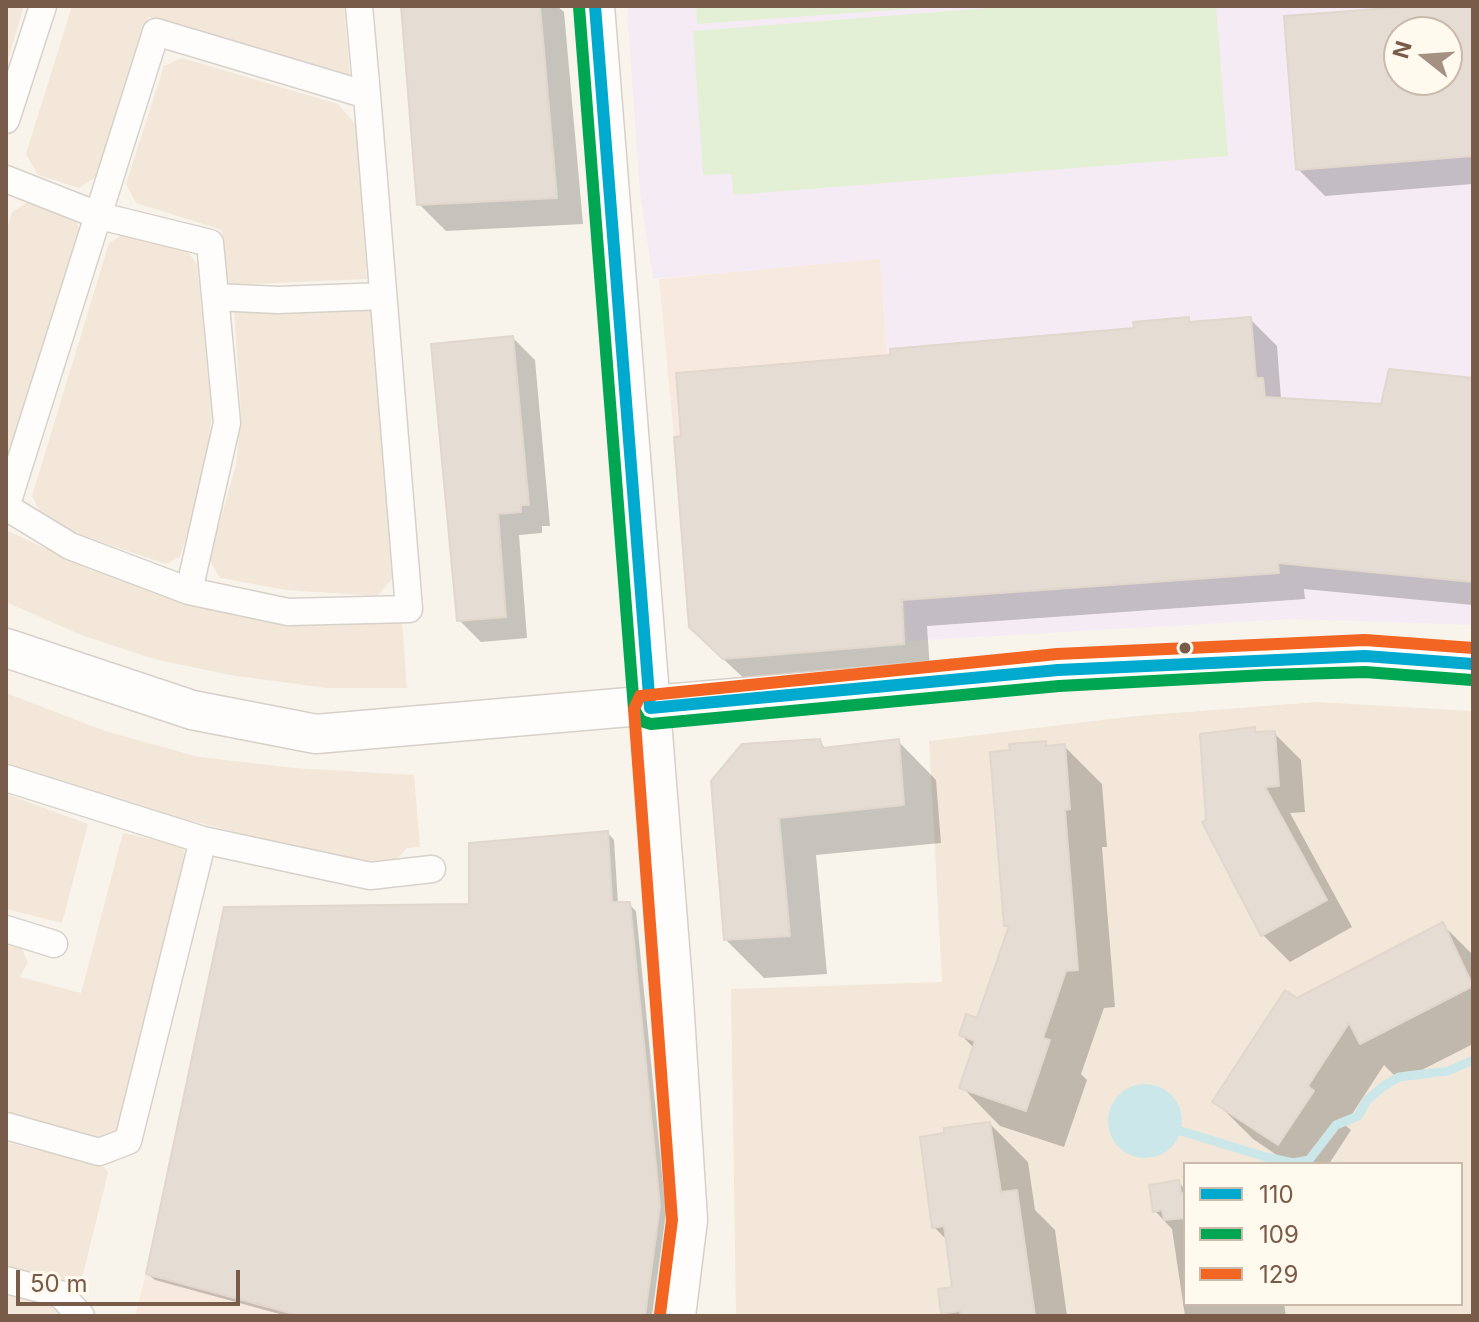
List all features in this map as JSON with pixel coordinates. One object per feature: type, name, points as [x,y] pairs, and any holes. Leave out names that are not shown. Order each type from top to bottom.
[{"type":"street","points":[[6,120],[43,6]]},
{"type":"street","points":[[359,6],[367,95],[409,609],[288,612],[189,591],[70,546],[6,508],[156,32],[367,95]]},
{"type":"street","points":[[595,6],[688,1220],[676,1316]]},
{"type":"street","points":[[6,179],[100,216],[210,243],[227,423],[189,591]]},
{"type":"street","points":[[216,297],[278,300],[383,296]]},
{"type":"street","points":[[6,648],[192,710],[316,734],[650,708],[1058,670],[1365,656],[1473,664]]},
{"type":"street","points":[[6,778],[203,840],[370,876],[432,869]]},
{"type":"street","points":[[6,1126],[99,1152],[128,1141],[203,840]]},
{"type":"street","points":[[6,929],[54,944]]},
{"type":"street","points":[[6,1280],[60,1294],[81,1316]]},
{"type":"shaded area","points":[[6,6],[24,6],[6,66]]},
{"type":"shaded area","points":[[72,6],[344,6],[350,79],[148,17],[96,177],[79,188],[38,175],[26,154]]},
{"type":"shaded area","points":[[627,6],[1473,6],[1473,625],[1292,619],[907,641],[880,259],[653,279],[640,193]]},
{"type":"shaded area","points":[[182,58],[338,104],[356,125],[367,279],[228,285],[222,230],[136,203],[126,184],[164,66]]},
{"type":"shaded area","points":[[29,201],[72,214],[82,234],[6,484],[6,232],[12,212]]},
{"type":"shaded area","points":[[127,232],[184,247],[197,264],[212,415],[203,484],[180,557],[166,564],[86,537],[43,517],[32,496],[109,243]]},
{"type":"shaded area","points":[[880,258],[891,416],[674,437],[659,279]]},
{"type":"shaded area","points":[[371,304],[392,579],[377,596],[286,590],[220,578],[209,559],[236,465],[241,415],[234,309]]},
{"type":"shaded area","points":[[6,530],[85,567],[140,585],[313,621],[402,622],[407,688],[326,688],[230,675],[154,659],[81,635],[6,602]]},
{"type":"shaded area","points":[[6,693],[105,731],[199,757],[295,768],[414,775],[420,847],[407,848],[397,859],[368,861],[311,851],[129,805],[6,765]]},
{"type":"shaded area","points":[[1317,702],[1473,711],[1473,1316],[736,1316],[731,989],[942,982],[929,741],[1135,716]]},
{"type":"shaded area","points":[[6,794],[88,824],[62,923],[6,909]]},
{"type":"shaded area","points":[[123,833],[182,846],[189,863],[119,1131],[101,1139],[6,1113],[6,939],[19,943],[28,962],[20,977],[81,993]]},
{"type":"shaded area","points":[[6,1142],[104,1167],[108,1173],[80,1286],[6,1265]]},
{"type":"shaded area","points":[[146,1274],[301,1316],[135,1316]]},
{"type":"shaded area","points":[[6,1293],[60,1307],[64,1316],[6,1316]]},
{"type":"green space","points":[[696,6],[948,6],[697,24]]},
{"type":"green space","points":[[1014,6],[1216,6],[1228,156],[734,195],[731,174],[703,175],[693,31]]},
{"type":"water","points":[[1145,1084],[1159,1087],[1171,1095],[1179,1107],[1182,1121],[1179,1135],[1171,1147],[1159,1155],[1145,1158],[1131,1155],[1119,1147],[1111,1135],[1108,1121],[1111,1107],[1119,1095],[1131,1087]]},
{"type":"building","points":[[401,6],[540,6],[557,198],[417,205]]},
{"type":"building","points":[[1417,6],[1473,6],[1473,156],[1296,170],[1284,16]]},
{"type":"building","points":[[1189,317],[1189,322],[1251,317],[1256,378],[1263,378],[1265,397],[1381,404],[1389,369],[1473,378],[1473,582],[1278,563],[1279,573],[902,600],[904,644],[723,659],[689,627],[674,437],[681,436],[676,373],[890,355],[890,349],[1134,328],[1133,322]]},
{"type":"building","points":[[513,336],[529,505],[521,505],[521,512],[498,514],[506,617],[457,621],[431,344]]},
{"type":"building","points":[[1255,727],[1255,732],[1275,731],[1279,786],[1265,787],[1327,900],[1261,936],[1202,822],[1206,820],[1200,734]]},
{"type":"building","points":[[820,739],[823,748],[899,739],[904,805],[779,818],[790,936],[724,940],[711,781],[742,744]]},
{"type":"building","points":[[1046,741],[1046,746],[1065,744],[1070,809],[1065,810],[1078,970],[1066,971],[1043,1038],[1050,1040],[1026,1111],[959,1088],[975,1041],[959,1035],[966,1014],[977,1018],[1009,926],[1004,926],[990,752],[1010,750],[1009,744]]},
{"type":"building","points":[[608,831],[612,902],[630,902],[660,1206],[645,1316],[301,1316],[146,1274],[224,907],[469,904],[469,843]]},
{"type":"building","points":[[1443,922],[1473,986],[1360,1044],[1349,1023],[1308,1086],[1314,1091],[1278,1145],[1212,1102],[1285,990],[1297,998]]},
{"type":"building","points":[[990,1122],[1001,1192],[1017,1190],[1035,1316],[961,1316],[960,1311],[941,1314],[938,1289],[952,1287],[944,1226],[932,1228],[920,1137],[944,1133],[944,1128]]},
{"type":"building","points":[[1179,1180],[1183,1193],[1183,1218],[1164,1220],[1162,1210],[1153,1212],[1149,1185]]},
{"type":"waterway","points":[[1298,1162],[1309,1160],[1336,1125],[1358,1116],[1368,1099],[1385,1085],[1399,1077],[1448,1071],[1473,1060]]},
{"type":"waterway","points":[[1181,1131],[1288,1162]]},
{"type":"transit line","name":"110","points":[[595,6],[650,708],[1058,670],[1365,656],[1473,664]]},
{"type":"transit line","name":"109","points":[[579,7],[634,709],[641,721],[651,724],[1059,686],[1265,675],[1365,672],[1472,680]]},
{"type":"transit line","name":"129","points":[[660,1314],[672,1220],[634,709],[640,696],[1057,654],[1365,640],[1473,648]]}]
